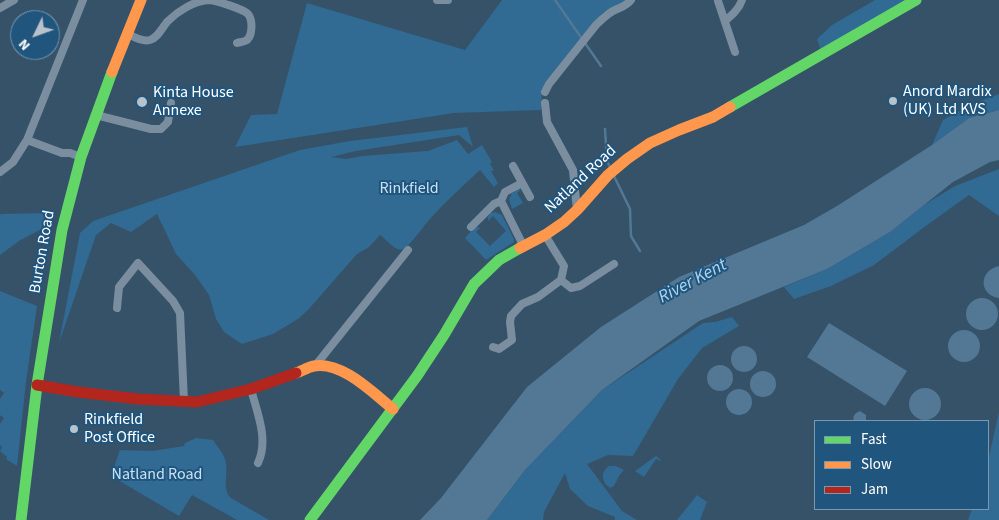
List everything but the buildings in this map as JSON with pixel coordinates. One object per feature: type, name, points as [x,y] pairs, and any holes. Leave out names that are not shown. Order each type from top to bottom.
[{"type":"street","points":[[0,8],[14,0]]},
{"type":"street","points":[[0,172],[14,162],[27,140],[83,0]]},
{"type":"street","name":"Burton Road","points":[[21,520],[37,385],[62,230],[81,156],[141,0]]},
{"type":"street","points":[[128,34],[142,40],[148,40],[157,36],[168,21],[182,10],[196,3],[209,0],[231,6],[248,14],[252,22],[250,37],[246,41],[237,43]]},
{"type":"street","points":[[437,0],[448,0]]},
{"type":"street","points":[[545,92],[549,84],[603,18],[613,11],[626,6],[631,0]]},
{"type":"street","points":[[725,21],[734,13],[742,0]]},
{"type":"street","name":"Natland Road","points":[[310,520],[417,376],[474,284],[499,260],[545,235],[577,210],[612,171],[650,143],[713,117],[916,0]]},
{"type":"street","points":[[718,1],[735,52]]},
{"type":"street","points":[[96,115],[150,129],[161,129],[168,122],[171,103]]},
{"type":"street","points":[[545,103],[547,122],[574,170],[577,210]]},
{"type":"street","points":[[27,140],[62,153],[81,156]]},
{"type":"street","points":[[513,166],[530,197]]},
{"type":"street","points":[[471,227],[494,204],[501,201],[505,192],[522,183]]},
{"type":"street","points":[[501,201],[524,246]]},
{"type":"street","points":[[493,348],[499,349],[512,340],[511,316],[522,304],[538,297],[561,280],[564,266],[545,235]]},
{"type":"street","points":[[316,366],[408,250]]},
{"type":"street","points":[[117,308],[119,287],[138,263],[173,301],[180,313],[184,402]]},
{"type":"street","points":[[561,280],[571,288],[580,286],[614,264]]},
{"type":"street","points":[[37,385],[88,394],[197,402],[251,389],[316,366],[326,366],[342,371],[393,410]]},
{"type":"street","points":[[251,389],[262,431],[262,454],[258,463]]},
{"type":"green space","points":[[502,0],[626,0],[602,13],[546,82],[542,91],[541,110],[454,113],[235,147],[251,115],[277,114],[307,3],[465,50]]},
{"type":"green space","points":[[875,0],[912,0],[821,51],[817,39],[832,25]]},
{"type":"green space","points":[[999,94],[999,110],[969,118],[932,145],[943,120],[970,105]]},
{"type":"green space","name":"Rinkfield","points":[[467,127],[473,147],[459,135],[356,151],[331,157],[346,159],[428,151],[457,140],[468,154],[482,145],[492,162],[490,164],[494,170],[491,171],[498,183],[494,187],[480,170],[441,207],[403,249],[397,249],[380,235],[369,247],[357,254],[308,310],[298,319],[273,334],[242,344],[224,332],[216,319],[209,295],[195,275],[176,254],[157,214],[131,232],[111,223],[96,235],[59,343],[80,233],[93,221],[300,150],[350,141]]},
{"type":"green space","points":[[999,169],[999,216],[969,195],[874,265],[831,286],[794,299],[784,287],[827,269],[890,232],[924,205],[955,186]]},
{"type":"green space","points":[[516,188],[521,190],[517,193],[523,203],[512,209],[509,199]]},
{"type":"green space","points":[[491,212],[502,215],[514,242],[486,260],[465,238],[474,228],[479,227],[476,232],[490,246],[506,231],[493,216],[488,221]]},
{"type":"green space","points":[[51,213],[49,225],[19,241],[0,255],[1,214]]},
{"type":"green space","points":[[0,291],[37,306],[17,466],[6,459],[7,457],[0,451],[2,447],[0,445],[0,424],[4,418],[0,415],[0,399],[4,393],[0,390]]},
{"type":"green space","points":[[732,317],[739,326],[702,348],[678,379],[633,456],[608,455],[587,464],[622,511],[637,520],[615,520],[615,517],[588,506],[570,489],[565,473],[544,512],[543,520],[487,520],[525,470],[602,390],[703,323]]},
{"type":"green space","points":[[999,412],[999,520],[968,520],[972,510],[989,510],[989,457]]},
{"type":"green space","points":[[196,438],[213,440],[223,454],[226,464],[227,491],[231,498],[269,520],[237,520],[192,495],[179,516],[111,476],[120,450],[152,451],[184,446],[185,443]]},
{"type":"green space","points":[[656,456],[661,460],[656,459],[644,477],[635,471]]},
{"type":"green space","points":[[609,466],[616,466],[624,470],[614,486],[610,488],[603,480],[604,471]]},
{"type":"green space","points":[[697,495],[707,502],[700,520],[677,520]]},
{"type":"water","name":"River Kent","points":[[999,110],[999,160],[990,162],[953,182],[890,232],[827,269],[699,321],[602,390],[525,470],[487,520],[420,520],[441,498],[527,387],[601,327],[679,277],[804,225],[932,145],[969,118]]},
{"type":"water","points":[[999,266],[999,298],[987,292],[984,288],[984,282],[988,272],[992,268]]},
{"type":"water","points":[[982,298],[988,299],[993,303],[997,308],[997,320],[993,325],[988,329],[982,330],[976,329],[971,325],[967,320],[966,314],[967,308],[971,303],[976,299]]},
{"type":"water","points":[[829,323],[907,371],[885,406],[807,357]]},
{"type":"water","points":[[964,330],[970,331],[975,335],[979,340],[979,352],[975,357],[970,361],[964,362],[958,361],[953,357],[949,352],[948,346],[949,340],[953,335],[958,331]]},
{"type":"water","points":[[744,346],[753,350],[757,359],[753,368],[744,372],[735,368],[731,359],[735,350]]},
{"type":"water","points":[[720,365],[729,369],[733,378],[729,387],[720,391],[711,387],[707,378],[711,369]]},
{"type":"water","points":[[763,371],[772,375],[776,384],[772,393],[763,397],[754,393],[750,384],[754,375]]},
{"type":"water","points":[[925,388],[931,389],[936,393],[940,398],[940,410],[936,415],[931,419],[925,420],[919,419],[914,415],[910,410],[909,404],[910,398],[914,393],[919,389]]},
{"type":"water","points":[[739,389],[748,393],[752,402],[748,411],[739,415],[730,411],[726,402],[730,393]]},
{"type":"water","points":[[860,411],[866,415],[866,420],[854,420],[854,415]]},
{"type":"waterway","points":[[555,0],[601,66]]},
{"type":"waterway","points":[[605,129],[607,161],[611,169]]},
{"type":"waterway","points":[[613,174],[630,209],[631,236],[640,251]]},
{"type":"traffic: fast","points":[[730,107],[916,0]]},
{"type":"traffic: fast","points":[[21,520],[37,385],[62,230],[81,157],[112,72]]},
{"type":"traffic: fast","points":[[310,520],[417,376],[474,284],[499,260],[520,248]]},
{"type":"traffic: slow","points":[[112,72],[141,0]]},
{"type":"traffic: slow","points":[[520,248],[545,235],[564,222],[608,175],[650,143],[713,117],[730,107]]},
{"type":"traffic: slow","points":[[296,373],[314,366],[335,368],[367,387],[393,409]]},
{"type":"traffic: jam","points":[[37,385],[138,399],[197,402],[251,389],[296,373]]},
{"type":"place","name":"Anord Mardix (UK) Ltd KVS","points":[[893,101]]},
{"type":"place","name":"Kinta House Annexe","points":[[142,102]]},
{"type":"place","name":"Rinkfield Post Office","points":[[74,429]]}]
